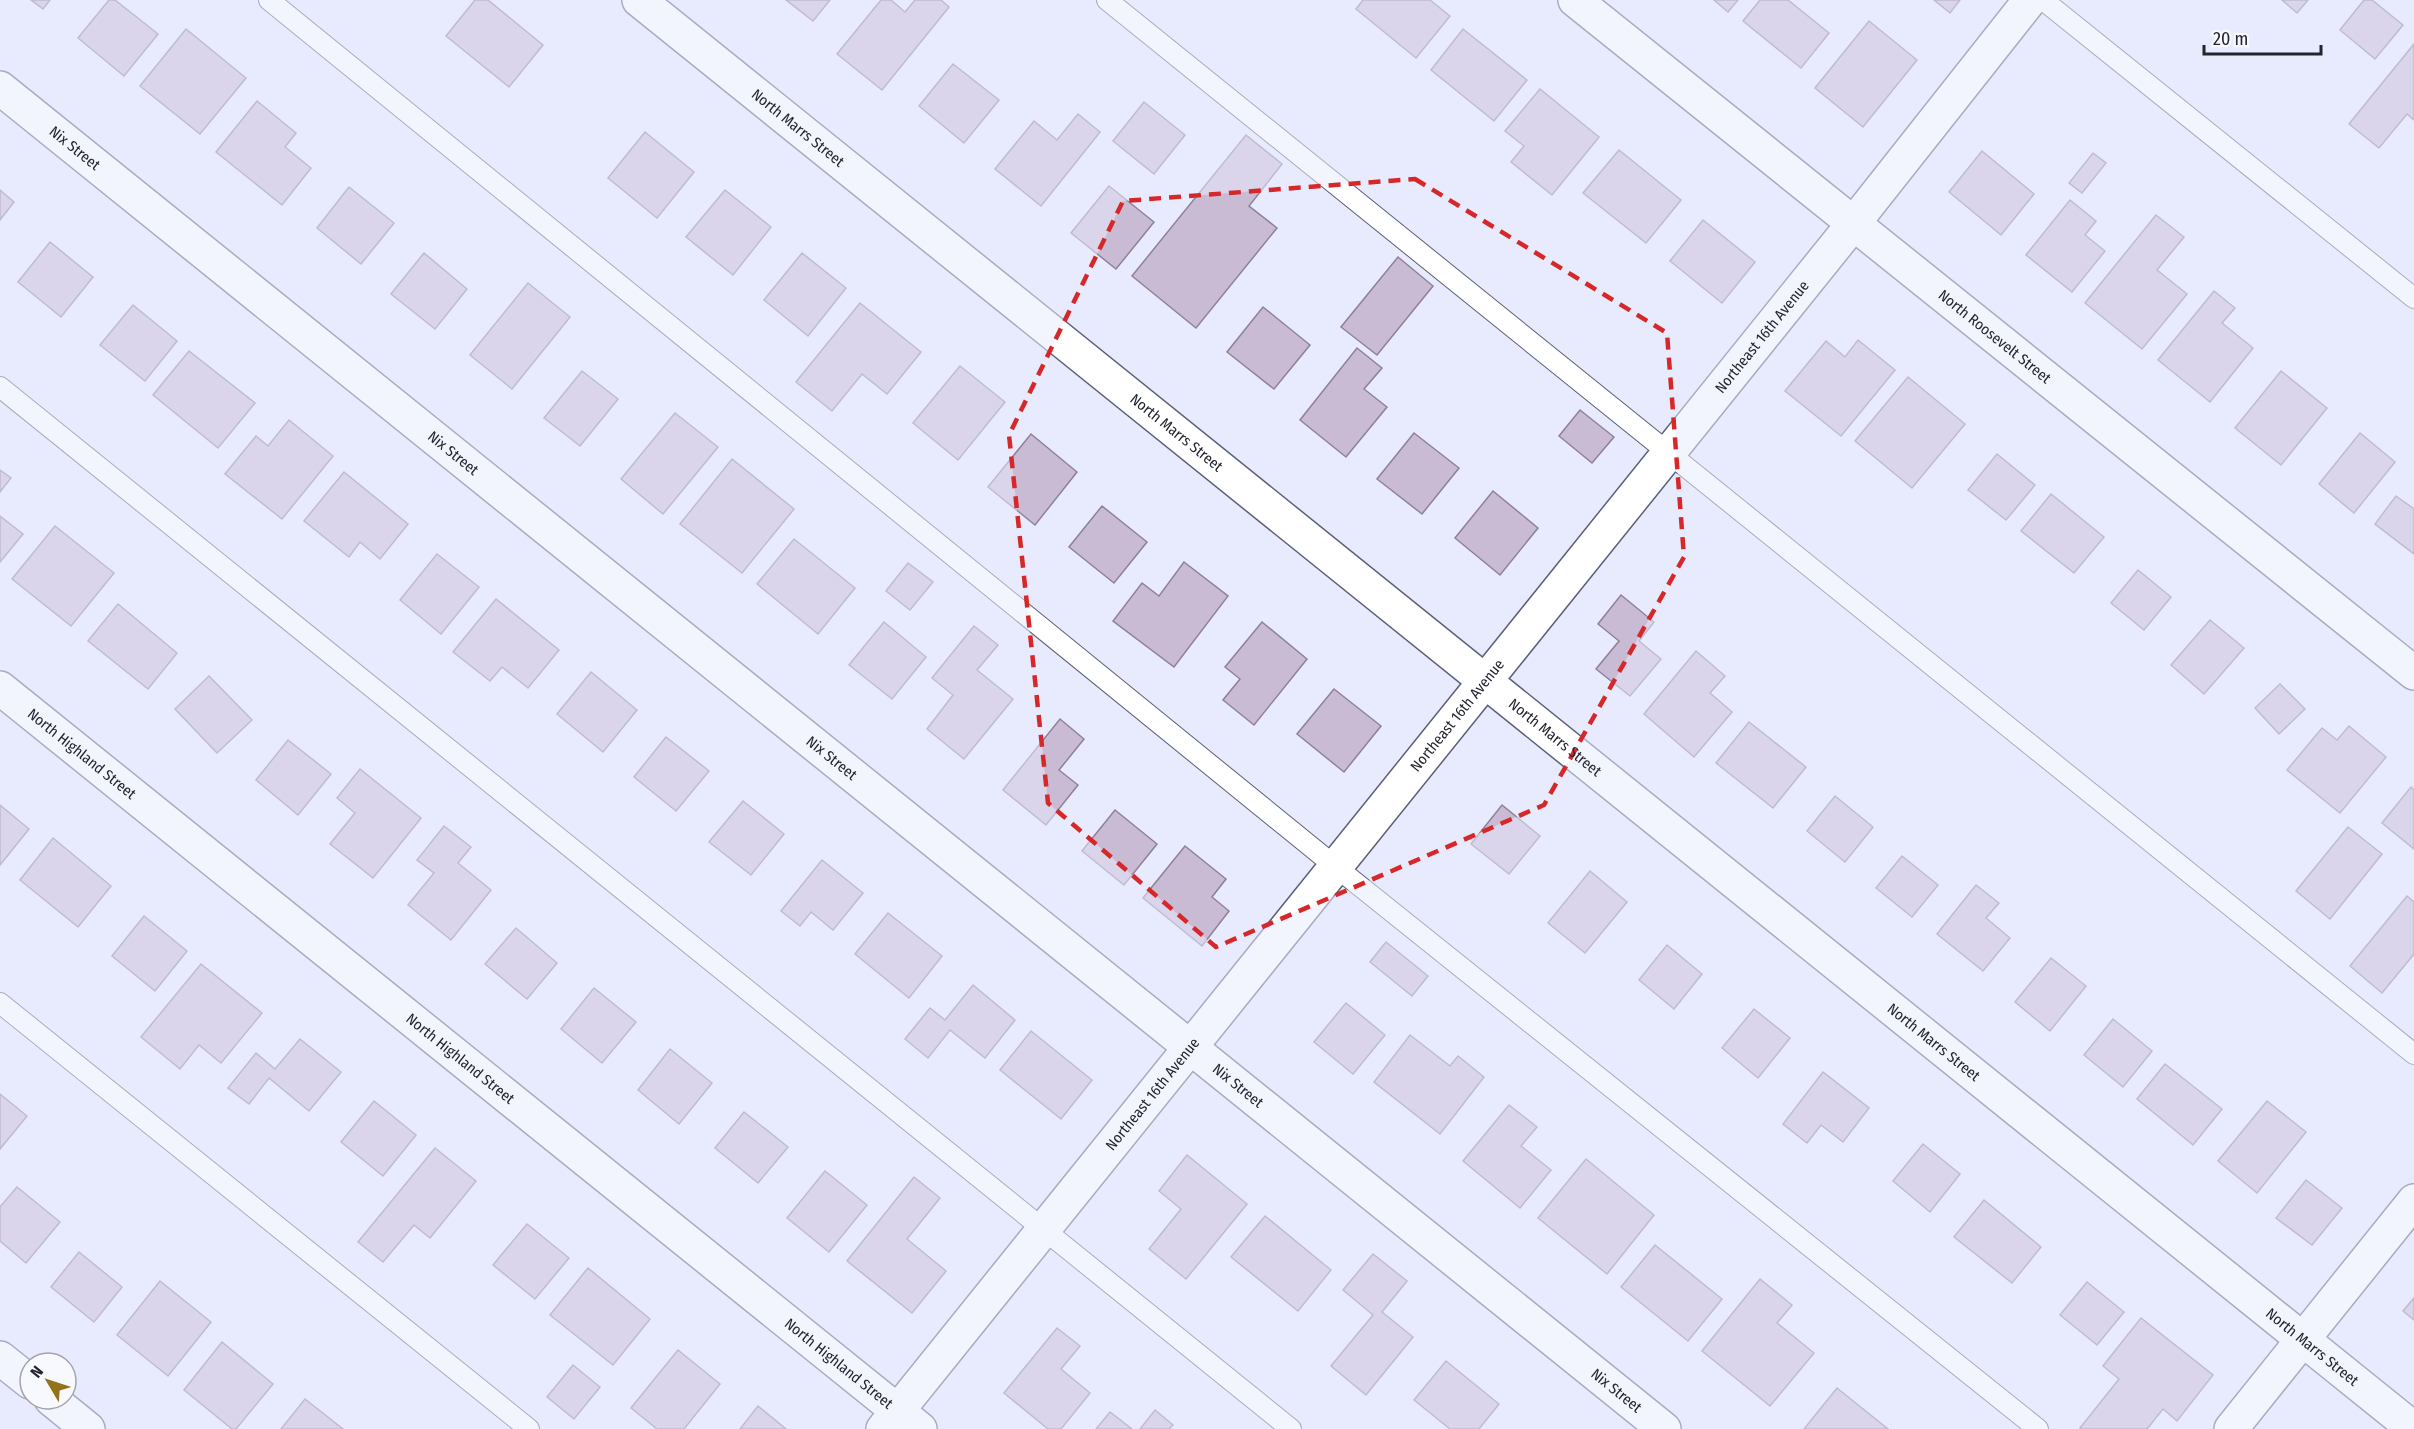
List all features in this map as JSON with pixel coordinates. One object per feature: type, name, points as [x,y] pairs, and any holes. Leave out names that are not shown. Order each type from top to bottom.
[{"type":"street","name":"North Marrs Street","points":[[639,0],[2414,1429]]},
{"type":"street","name":"North Roosevelt Street","points":[[1575,0],[2414,673]]},
{"type":"street","name":"Northeast 16th Avenue","points":[[900,1423],[1043,1229],[1853,224],[2030,0]]},
{"type":"street","name":"Nix Street","points":[[0,88],[1664,1429]]},
{"type":"street","name":"North Highland Street","points":[[0,688],[900,1423]]},
{"type":"street","points":[[2231,1429],[2414,1201]]},
{"type":"street","points":[[0,1358],[18,1372]]},
{"type":"street","points":[[66,1411],[88,1429]]},
{"type":"lane","points":[[269,0],[1336,867],[2038,1429]]},
{"type":"lane","points":[[1107,0],[2414,1054]]},
{"type":"lane","points":[[2043,0],[2414,298]]},
{"type":"lane","points":[[0,387],[1291,1429]]},
{"type":"lane","points":[[0,1003],[528,1429]]},
{"type":"highlighted area","points":[[1415,179],[1667,333],[1684,557],[1544,805],[1216,947],[1048,803],[1009,435],[1123,201]]},
{"type":"building","points":[[31,0],[50,0],[43,9]]},
{"type":"building","points":[[109,0],[115,0],[158,34],[124,76],[78,38]]},
{"type":"building","points":[[475,0],[488,0],[543,45],[509,87],[446,36]]},
{"type":"building","points":[[786,0],[830,0],[813,21]]},
{"type":"building","points":[[881,0],[891,0],[905,12],[915,0],[941,0],[949,7],[882,90],[837,54]]},
{"type":"building","points":[[1363,0],[1430,0],[1450,16],[1416,58],[1356,9]]},
{"type":"building","points":[[1714,0],[1738,0],[1728,12]]},
{"type":"building","points":[[1760,0],[1788,0],[1829,33],[1801,68],[1743,21]]},
{"type":"building","points":[[1934,0],[1960,0],[1950,13]]},
{"type":"building","points":[[2282,0],[2308,0],[2297,13]]},
{"type":"building","points":[[2364,0],[2372,0],[2403,25],[2375,59],[2340,30]]},
{"type":"building","points":[[1869,21],[1917,60],[1863,127],[1815,88]]},
{"type":"building","points":[[186,29],[246,78],[200,134],[140,86]]},
{"type":"building","points":[[1463,29],[1527,80],[1494,121],[1431,70]]},
{"type":"building","points":[[2414,44],[2414,120],[2407,114],[2379,148],[2349,124]]},
{"type":"building","points":[[953,64],[999,100],[964,143],[919,106]]},
{"type":"building","points":[[1540,89],[1599,137],[1552,195],[1511,162],[1524,146],[1505,131]]},
{"type":"building","points":[[257,101],[296,133],[285,147],[311,168],[282,205],[216,152]]},
{"type":"building","points":[[1144,102],[1185,135],[1154,174],[1113,141]]},
{"type":"building","points":[[1078,114],[1100,132],[1041,206],[995,169],[1034,121],[1057,140]]},
{"type":"building","points":[[645,132],[694,172],[657,218],[608,178]]},
{"type":"building","points":[[1246,135],[1282,164],[1249,206],[1277,228],[1196,328],[1132,276]]},
{"type":"building","points":[[1619,150],[1681,200],[1646,243],[1583,193]]},
{"type":"building","points":[[1982,151],[2034,194],[2001,235],[1949,192]]},
{"type":"building","points":[[2093,153],[2106,163],[2082,193],[2069,183]]},
{"type":"building","points":[[1109,186],[1154,222],[1116,269],[1071,233]]},
{"type":"building","points":[[349,187],[394,223],[361,264],[317,228]]},
{"type":"building","points":[[0,190],[14,202],[0,220]]},
{"type":"building","points":[[725,190],[771,227],[733,275],[686,237]]},
{"type":"building","points":[[2070,200],[2096,221],[2085,235],[2105,251],[2072,292],[2026,255]]},
{"type":"building","points":[[2156,215],[2184,237],[2157,270],[2187,294],[2142,349],[2085,303]]},
{"type":"building","points":[[1703,220],[1755,262],[1722,303],[1670,261]]},
{"type":"building","points":[[50,242],[93,277],[61,317],[18,282]]},
{"type":"building","points":[[424,253],[467,289],[435,329],[391,294]]},
{"type":"building","points":[[802,253],[846,288],[808,336],[764,300]]},
{"type":"building","points":[[1398,257],[1433,286],[1377,355],[1341,327]]},
{"type":"building","points":[[528,283],[570,317],[512,389],[470,355]]},
{"type":"building","points":[[2214,291],[2235,308],[2222,323],[2253,348],[2210,402],[2158,360]]},
{"type":"building","points":[[860,303],[921,352],[887,394],[862,374],[832,411],[796,382]]},
{"type":"building","points":[[133,305],[177,341],[145,381],[100,345]]},
{"type":"building","points":[[1263,307],[1310,345],[1274,389],[1227,352]]},
{"type":"building","points":[[1858,340],[1895,370],[1841,436],[1785,391],[1826,341],[1845,357]]},
{"type":"building","points":[[1357,348],[1382,368],[1364,389],[1387,407],[1346,457],[1300,420]]},
{"type":"building","points":[[189,351],[255,403],[218,448],[153,395]]},
{"type":"building","points":[[960,366],[1005,402],[958,460],[913,423]]},
{"type":"building","points":[[582,371],[618,399],[580,446],[544,418]]},
{"type":"building","points":[[2281,371],[2327,408],[2281,465],[2235,428]]},
{"type":"building","points":[[1908,377],[1965,424],[1912,488],[1855,441]]},
{"type":"building","points":[[1580,410],[1614,437],[1592,463],[1559,436]]},
{"type":"building","points":[[675,413],[718,447],[663,514],[621,479]]},
{"type":"building","points":[[289,420],[333,456],[282,519],[225,474],[256,436],[268,446]]},
{"type":"building","points":[[1414,433],[1459,468],[1422,514],[1377,479]]},
{"type":"building","points":[[2360,433],[2395,462],[2354,513],[2319,484]]},
{"type":"building","points":[[1031,434],[1077,472],[1035,525],[988,487]]},
{"type":"building","points":[[1997,454],[2035,485],[2006,520],[1968,490]]},
{"type":"building","points":[[732,459],[794,509],[742,573],[680,524]]},
{"type":"building","points":[[0,470],[11,478],[0,492]]},
{"type":"building","points":[[344,472],[408,524],[380,559],[360,542],[349,557],[304,521]]},
{"type":"building","points":[[1493,491],[1538,528],[1500,575],[1455,538]]},
{"type":"building","points":[[2051,494],[2104,537],[2074,573],[2021,531]]},
{"type":"building","points":[[2396,496],[2414,509],[2414,554],[2375,524]]},
{"type":"building","points":[[1102,506],[1147,542],[1114,583],[1069,547]]},
{"type":"building","points":[[0,516],[23,534],[0,562]]},
{"type":"building","points":[[55,526],[114,573],[71,626],[12,579]]},
{"type":"building","points":[[794,539],[855,588],[818,634],[757,584]]},
{"type":"building","points":[[437,554],[479,587],[441,634],[400,600]]},
{"type":"building","points":[[1184,562],[1228,596],[1174,667],[1113,621],[1142,583],[1159,596]]},
{"type":"building","points":[[908,563],[933,582],[910,610],[886,591]]},
{"type":"building","points":[[2138,570],[2171,597],[2144,630],[2111,603]]},
{"type":"building","points":[[1621,595],[1654,622],[1639,641],[1661,659],[1630,696],[1596,669],[1619,641],[1598,624]]},
{"type":"building","points":[[496,599],[559,650],[528,688],[502,667],[490,681],[453,652]]},
{"type":"building","points":[[118,604],[177,653],[148,689],[88,641]]},
{"type":"building","points":[[2210,620],[2244,648],[2204,694],[2171,665]]},
{"type":"building","points":[[884,622],[926,657],[892,699],[849,665]]},
{"type":"building","points":[[1262,622],[1307,659],[1254,725],[1223,700],[1240,679],[1225,667]]},
{"type":"building","points":[[974,626],[998,645],[977,670],[1013,699],[964,759],[927,729],[953,695],[932,678]]},
{"type":"building","points":[[1696,651],[1725,676],[1710,693],[1732,712],[1694,757],[1644,714]]},
{"type":"building","points":[[591,672],[637,710],[603,752],[557,714]]},
{"type":"building","points":[[209,676],[252,720],[217,753],[175,709]]},
{"type":"building","points":[[2280,684],[2305,709],[2279,734],[2255,708]]},
{"type":"building","points":[[1334,689],[1381,726],[1344,772],[1297,734]]},
{"type":"building","points":[[1060,719],[1084,739],[1059,770],[1078,785],[1046,825],[1003,790]]},
{"type":"building","points":[[1749,722],[1806,767],[1773,808],[1716,763]]},
{"type":"building","points":[[2349,726],[2386,757],[2340,813],[2287,770],[2322,728],[2337,740]]},
{"type":"building","points":[[666,737],[709,771],[676,811],[634,777]]},
{"type":"building","points":[[288,740],[331,774],[298,815],[256,780]]},
{"type":"building","points":[[360,769],[421,818],[373,878],[330,844],[355,813],[337,798]]},
{"type":"building","points":[[2411,787],[2414,790],[2414,849],[2382,823]]},
{"type":"building","points":[[1835,796],[1873,827],[1845,862],[1807,831]]},
{"type":"building","points":[[743,801],[784,834],[751,875],[709,842]]},
{"type":"building","points":[[0,805],[29,829],[0,865]]},
{"type":"building","points":[[1502,805],[1540,836],[1509,874],[1471,844]]},
{"type":"building","points":[[1115,810],[1157,844],[1124,885],[1082,851]]},
{"type":"building","points":[[444,826],[471,847],[458,863],[491,890],[451,940],[408,905],[434,873],[417,860]]},
{"type":"building","points":[[2348,827],[2382,854],[2330,919],[2296,891]]},
{"type":"building","points":[[53,838],[111,886],[78,927],[20,880]]},
{"type":"building","points":[[1185,846],[1226,879],[1212,897],[1229,911],[1202,946],[1143,898]]},
{"type":"building","points":[[1902,856],[1938,885],[1912,917],[1876,888]]},
{"type":"building","points":[[822,860],[863,893],[833,930],[811,912],[800,926],[781,911]]},
{"type":"building","points":[[1590,871],[1627,902],[1585,953],[1548,923]]},
{"type":"building","points":[[1976,885],[1999,903],[1986,918],[2010,938],[1983,971],[1937,934]]},
{"type":"building","points":[[2407,896],[2414,902],[2414,954],[2382,993],[2350,966]]},
{"type":"building","points":[[888,913],[942,956],[909,998],[855,954]]},
{"type":"building","points":[[144,916],[187,951],[155,991],[112,956]]},
{"type":"building","points":[[516,928],[557,963],[527,999],[485,964]]},
{"type":"building","points":[[1386,942],[1428,976],[1412,996],[1370,962]]},
{"type":"building","points":[[1667,945],[1702,974],[1674,1009],[1639,980]]},
{"type":"building","points":[[2051,958],[2086,986],[2050,1031],[2015,1002]]},
{"type":"building","points":[[201,964],[262,1013],[221,1063],[199,1045],[180,1069],[141,1037]]},
{"type":"building","points":[[973,985],[1015,1020],[985,1058],[950,1030],[928,1058],[905,1039],[930,1008],[945,1020]]},
{"type":"building","points":[[594,988],[636,1022],[602,1063],[561,1029]]},
{"type":"building","points":[[1346,1003],[1385,1035],[1353,1074],[1314,1042]]},
{"type":"building","points":[[1754,1009],[1790,1038],[1758,1078],[1722,1048]]},
{"type":"building","points":[[2113,1019],[2152,1051],[2123,1087],[2084,1055]]},
{"type":"building","points":[[1031,1031],[1092,1080],[1061,1119],[1000,1070]]},
{"type":"building","points":[[1410,1035],[1450,1066],[1458,1056],[1484,1077],[1440,1134],[1374,1082]]},
{"type":"building","points":[[300,1039],[341,1072],[309,1111],[269,1078],[249,1104],[228,1088],[256,1053],[275,1069]]},
{"type":"building","points":[[670,1049],[712,1083],[679,1124],[638,1090]]},
{"type":"building","points":[[2165,1064],[2222,1109],[2193,1145],[2137,1099]]},
{"type":"building","points":[[1823,1072],[1869,1108],[1843,1142],[1821,1125],[1807,1143],[1783,1124]]},
{"type":"building","points":[[0,1094],[27,1116],[0,1149]]},
{"type":"building","points":[[374,1101],[416,1135],[383,1176],[341,1142]]},
{"type":"building","points":[[2267,1101],[2306,1132],[2257,1193],[2218,1161]]},
{"type":"building","points":[[1509,1105],[1537,1127],[1521,1146],[1551,1170],[1520,1208],[1463,1161]]},
{"type":"building","points":[[744,1112],[788,1147],[758,1183],[715,1148]]},
{"type":"building","points":[[1923,1144],[1960,1174],[1930,1212],[1893,1181]]},
{"type":"building","points":[[435,1148],[476,1181],[430,1238],[414,1225],[383,1262],[358,1242]]},
{"type":"building","points":[[1187,1155],[1247,1204],[1186,1279],[1149,1249],[1181,1209],[1159,1191]]},
{"type":"building","points":[[1586,1159],[1654,1215],[1607,1274],[1538,1218]]},
{"type":"building","points":[[825,1171],[867,1205],[829,1252],[787,1218]]},
{"type":"building","points":[[914,1177],[940,1198],[907,1239],[946,1271],[912,1313],[847,1261]]},
{"type":"building","points":[[2306,1180],[2342,1208],[2312,1245],[2276,1218]]},
{"type":"building","points":[[17,1187],[60,1222],[26,1263],[0,1241],[0,1207]]},
{"type":"building","points":[[1984,1200],[2041,1247],[2012,1283],[1954,1237]]},
{"type":"building","points":[[1265,1216],[1331,1270],[1298,1311],[1231,1257]]},
{"type":"building","points":[[527,1224],[569,1258],[535,1299],[493,1265]]},
{"type":"building","points":[[1655,1245],[1722,1299],[1688,1341],[1621,1287]]},
{"type":"building","points":[[79,1252],[122,1287],[94,1322],[51,1287]]},
{"type":"building","points":[[1373,1254],[1407,1281],[1382,1312],[1413,1337],[1366,1395],[1331,1366],[1373,1315],[1343,1290]]},
{"type":"building","points":[[588,1268],[650,1319],[613,1365],[550,1315]]},
{"type":"building","points":[[1760,1279],[1792,1305],[1777,1323],[1814,1353],[1770,1406],[1702,1351]]},
{"type":"building","points":[[160,1281],[211,1322],[168,1376],[117,1335]]},
{"type":"building","points":[[2087,1282],[2124,1312],[2097,1345],[2060,1315]]},
{"type":"building","points":[[2414,1298],[2414,1320],[2403,1311]]},
{"type":"building","points":[[2141,1318],[2213,1375],[2177,1421],[2163,1409],[2147,1429],[2080,1428],[2119,1379],[2103,1366]]},
{"type":"building","points":[[1057,1328],[1080,1346],[1061,1369],[1090,1393],[1061,1429],[1048,1429],[1004,1393]]},
{"type":"building","points":[[222,1342],[273,1384],[236,1429],[232,1429],[184,1390]]},
{"type":"building","points":[[678,1350],[720,1384],[684,1429],[657,1429],[631,1408]]},
{"type":"building","points":[[1446,1361],[1499,1404],[1479,1429],[1450,1429],[1414,1400]]},
{"type":"building","points":[[573,1365],[600,1387],[574,1419],[547,1397]]},
{"type":"building","points":[[1837,1388],[1888,1429],[1804,1429]]},
{"type":"building","points":[[305,1399],[343,1429],[281,1429]]},
{"type":"building","points":[[758,1406],[786,1429],[740,1429]]},
{"type":"building","points":[[1155,1410],[1173,1425],[1169,1429],[1140,1429]]},
{"type":"building","points":[[1110,1412],[1132,1429],[1096,1429]]}]
